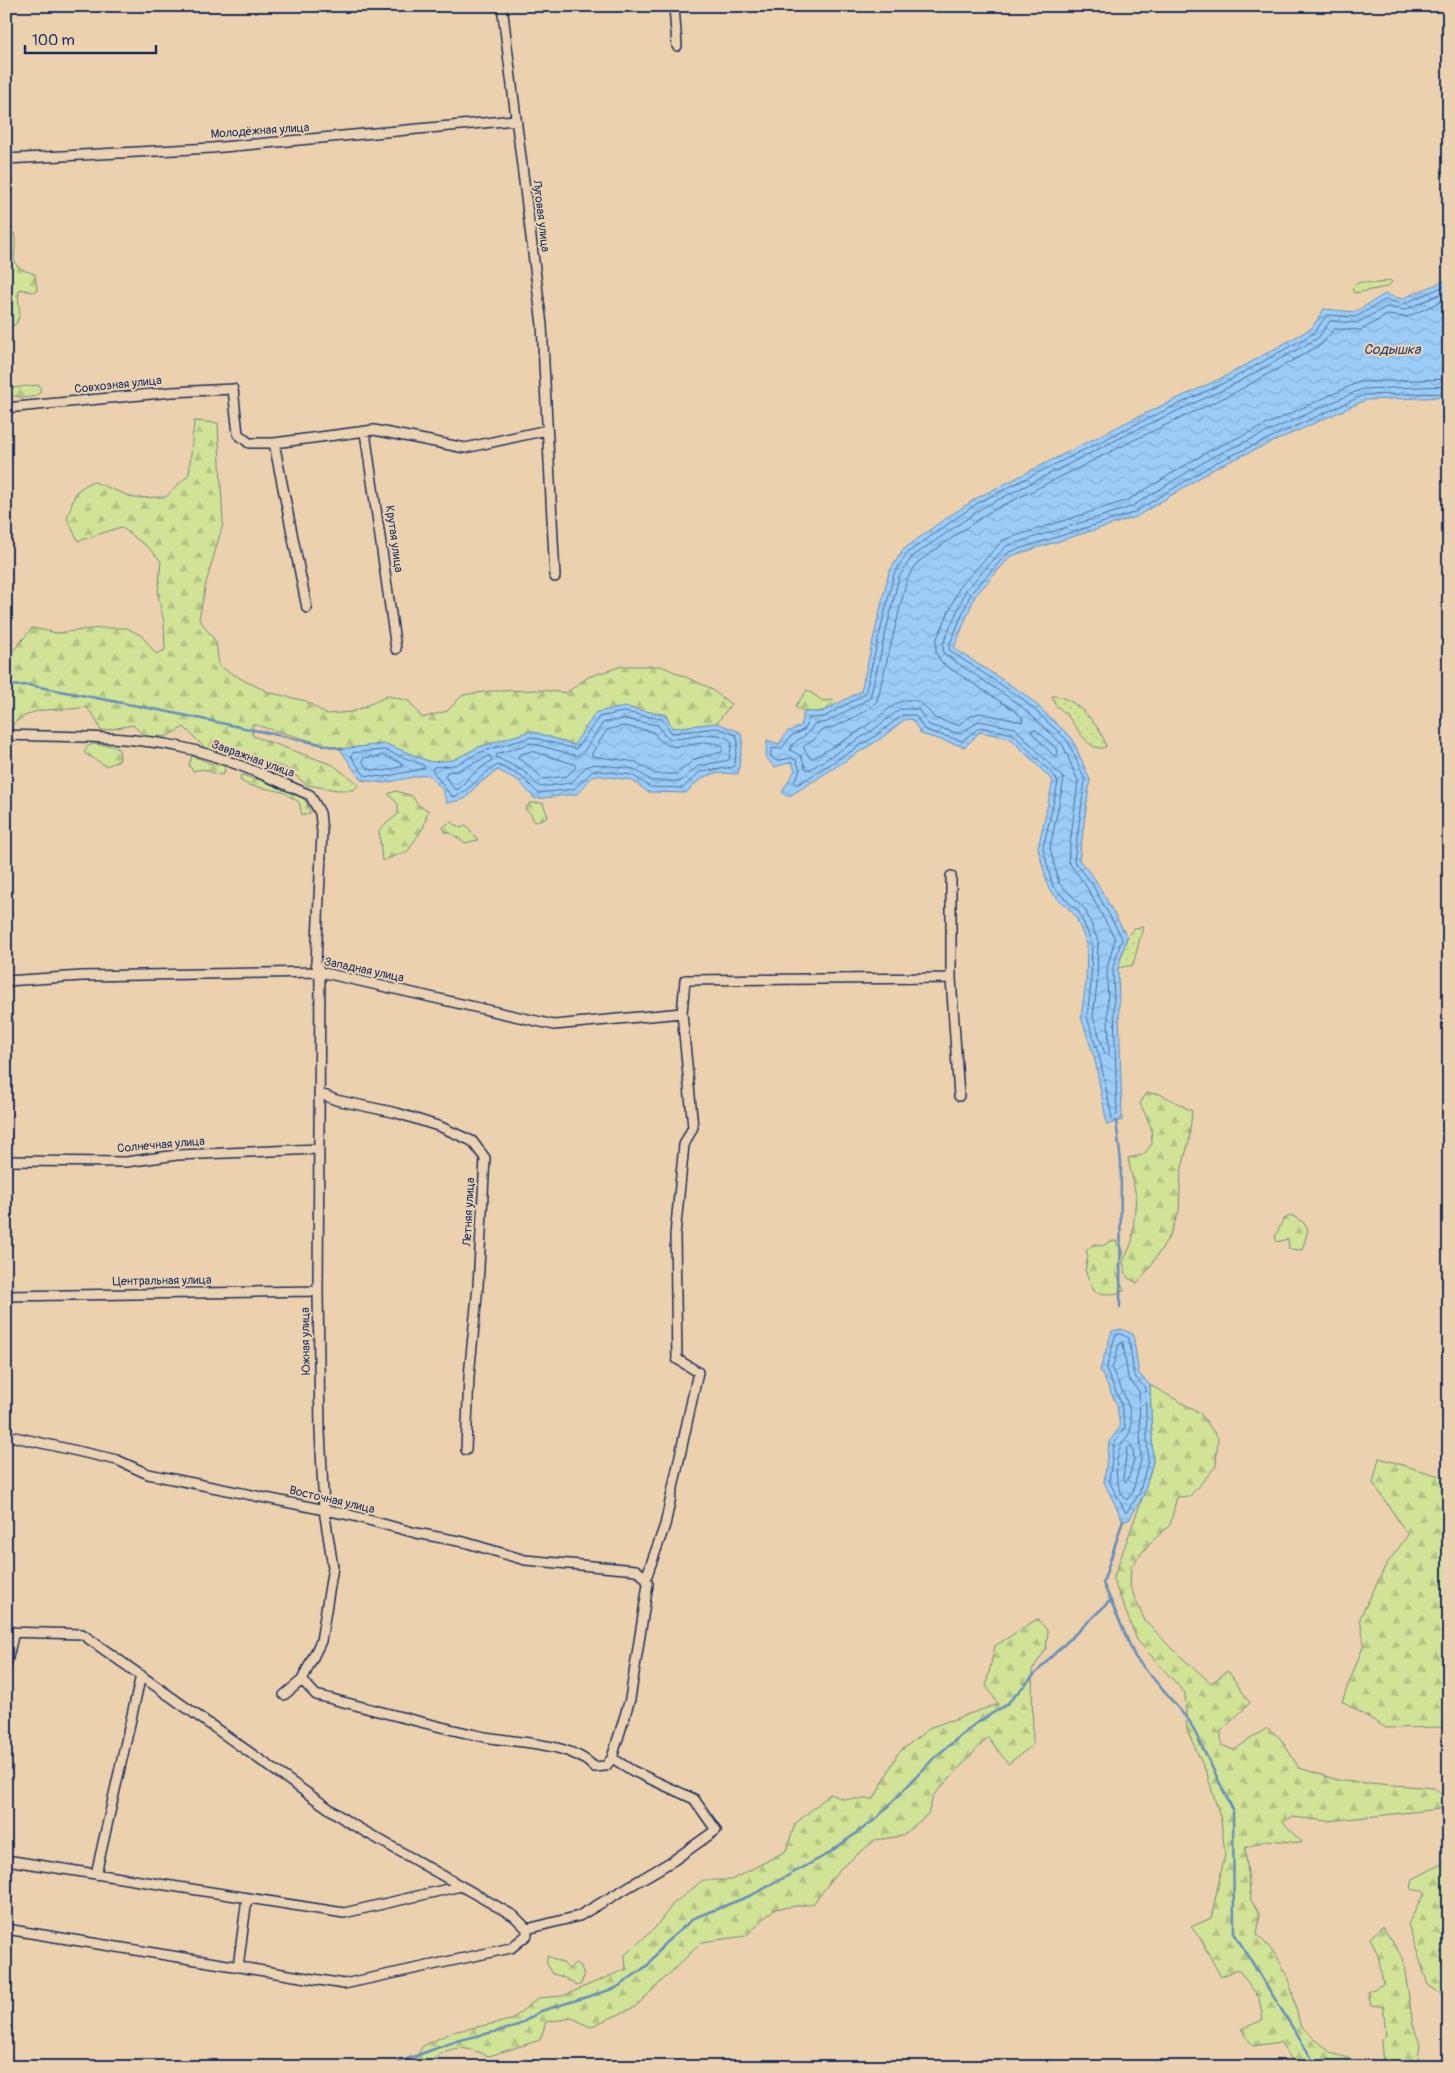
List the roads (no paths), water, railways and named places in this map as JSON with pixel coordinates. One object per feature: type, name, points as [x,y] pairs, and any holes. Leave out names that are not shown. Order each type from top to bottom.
[{"type":"street","name":"Луговая улица","points":[[502,6],[542,325],[555,577]]},
{"type":"street","points":[[674,6],[677,46]]},
{"type":"street","name":"Молодёжная улица","points":[[6,159],[212,148],[515,120]]},
{"type":"street","name":"Совхозная улица","points":[[6,408],[172,392],[233,389],[238,434],[250,443],[274,443]]},
{"type":"street","points":[[307,608],[274,443],[374,430],[465,448],[547,430]]},
{"type":"street","name":"Крутая улица","points":[[365,432],[396,650]]},
{"type":"street","name":"Завражная улица","points":[[6,735],[114,738],[182,748],[234,764],[310,795],[320,813],[322,832],[316,963],[320,972]]},
{"type":"street","points":[[951,876],[951,978],[960,1096]]},
{"type":"street","name":"Западная улица","points":[[6,981],[82,976],[320,972],[554,1025],[682,1013]]},
{"type":"street","name":"Южная улица","points":[[284,1695],[302,1680],[321,1641],[333,1567],[324,1510],[318,1291],[320,972]]},
{"type":"street","points":[[302,1680],[316,1695],[484,1736],[563,1750],[585,1758],[594,1767],[606,1766],[612,1758],[630,1699],[647,1581],[665,1525],[698,1372],[677,1359],[675,1235],[684,1145],[693,1127],[682,1013],[685,980],[951,978]]},
{"type":"street","name":"Летняя улица","points":[[319,1093],[336,1100],[397,1113],[441,1127],[472,1141],[485,1158],[478,1286],[468,1376],[466,1450]]},
{"type":"street","name":"Солнечная улица","points":[[6,1161],[126,1162],[177,1155],[318,1148]]},
{"type":"street","name":"Центральная улица","points":[[6,1296],[318,1291]]},
{"type":"street","name":"Восточная улица","points":[[6,1435],[117,1460],[148,1474],[324,1510],[416,1533],[464,1542],[525,1560],[636,1570],[647,1581]]},
{"type":"street","points":[[6,1666],[10,1632],[82,1634],[348,1822],[514,1916],[527,1929],[527,1935],[511,1948],[344,1984],[6,1929]]},
{"type":"street","points":[[96,1874],[141,1675]]},
{"type":"street","points":[[527,1929],[579,1916],[674,1860],[716,1830],[694,1799],[634,1772],[612,1758]]},
{"type":"street","points":[[6,1860],[344,1913],[461,1886]]},
{"type":"street","points":[[238,1967],[246,1898]]},
{"type":"water","name":"Содышка","points":[[1449,279],[1449,397],[1366,400],[1217,467],[1136,517],[1011,556],[975,596],[954,648],[1027,696],[1072,738],[1090,780],[1079,860],[1095,879],[1127,937],[1118,968],[1122,1120],[1107,1125],[1095,1060],[1081,1017],[1086,983],[1087,944],[1075,915],[1049,890],[1038,848],[1053,781],[1010,738],[980,732],[965,747],[921,734],[912,719],[904,720],[880,739],[788,797],[782,792],[795,770],[792,762],[774,767],[766,757],[767,740],[779,744],[787,732],[801,726],[804,712],[822,712],[861,691],[889,572],[903,550],[939,523],[977,498],[1129,421],[1226,376],[1312,328],[1324,309],[1355,312],[1385,294],[1401,299]]},
{"type":"water","points":[[625,707],[666,715],[672,728],[717,723],[740,732],[743,740],[738,774],[721,773],[709,775],[698,781],[686,793],[648,792],[631,780],[594,775],[577,794],[535,799],[519,781],[498,770],[476,786],[465,799],[447,803],[442,789],[428,774],[384,783],[361,780],[340,749],[386,744],[431,762],[453,760],[479,747],[531,731],[574,745],[596,712]]},
{"type":"water","points":[[1121,1329],[1133,1334],[1139,1374],[1150,1385],[1153,1462],[1143,1496],[1129,1520],[1123,1521],[1104,1482],[1109,1442],[1120,1427],[1117,1405],[1100,1370],[1112,1331]]},
{"type":"waterway","points":[[6,686],[29,685],[343,749]]},
{"type":"waterway","points":[[1116,1121],[1121,1162],[1120,1307]]},
{"type":"waterway","points":[[1123,1520],[1103,1583],[1135,1657],[1190,1722],[1233,1810],[1234,1933],[1317,2067]]},
{"type":"waterway","points":[[393,2067],[402,2061],[456,2041],[515,2027],[541,2011],[616,1988],[648,1965],[664,1944],[694,1918],[752,1895],[826,1855],[876,1819],[935,1757],[975,1724],[1006,1705],[1050,1658],[1111,1600]]}]
